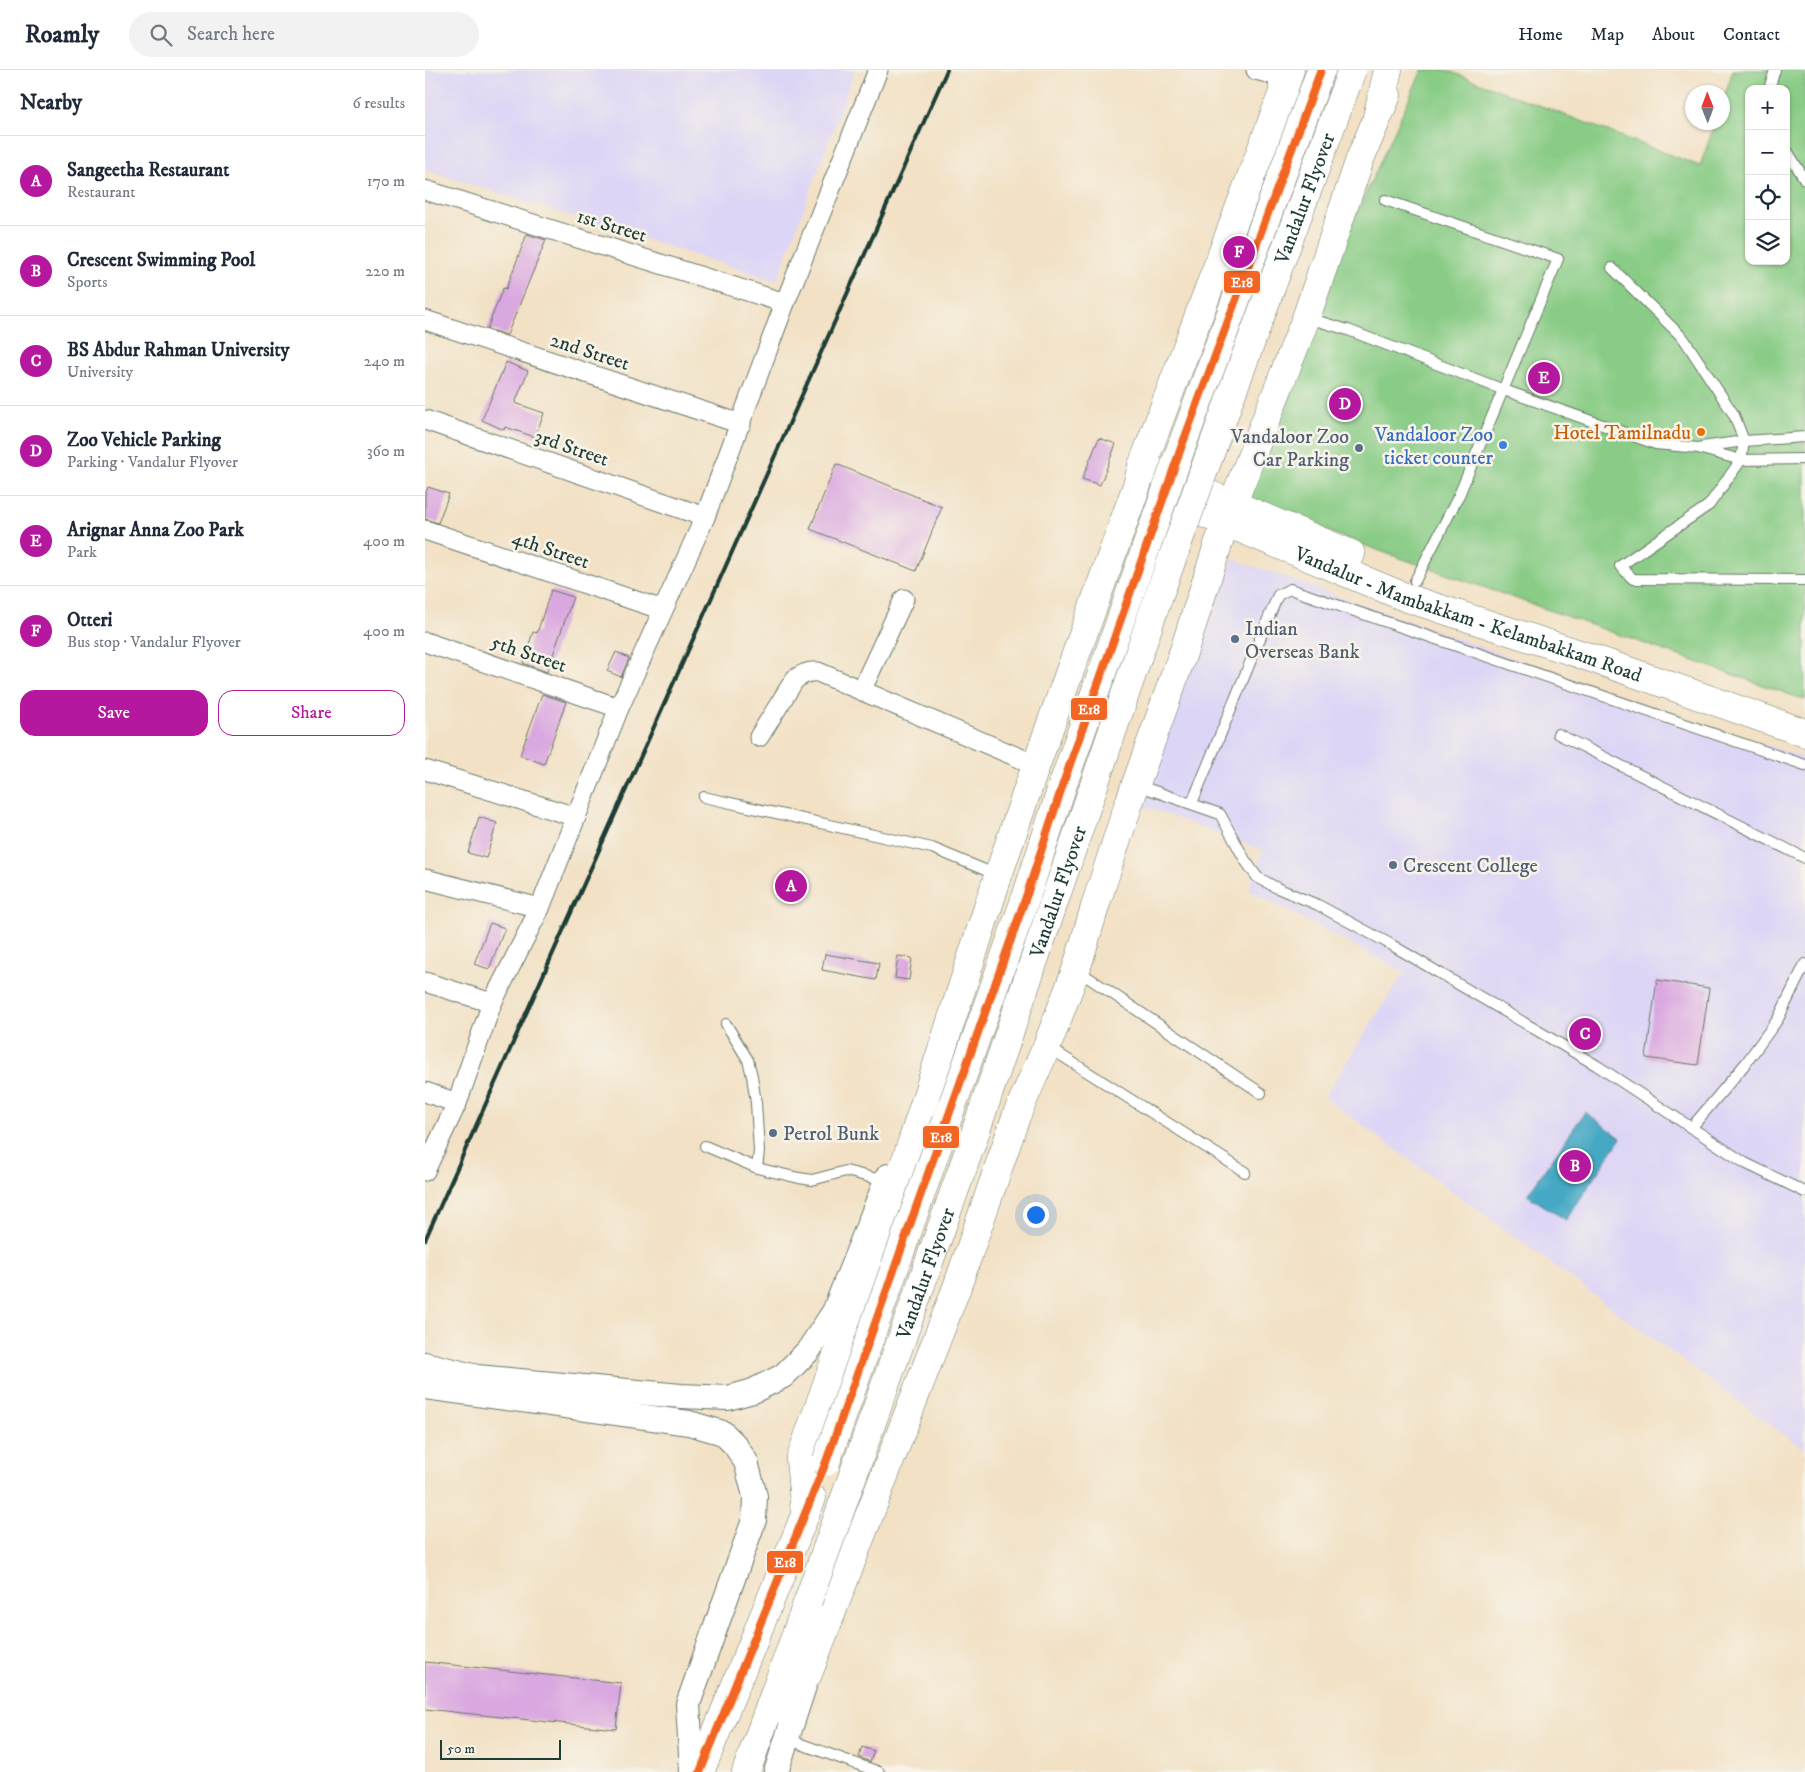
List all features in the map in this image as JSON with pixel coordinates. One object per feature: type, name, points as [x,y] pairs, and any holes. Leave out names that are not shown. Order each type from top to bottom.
[{"type":"main road","name":"Vandalur Flyover","points":[[700,1772],[826,1462],[1027,894],[1063,784],[1181,448],[1321,70]]},
{"type":"main road","name":"Vandalur Flyover","points":[[746,1772],[769,1713],[972,1142],[1158,598],[1352,70]]},
{"type":"main road","points":[[1377,117],[1388,70]]},
{"type":"main road","points":[[769,1713],[808,1674],[957,1287],[1017,1114],[1047,1046],[1076,970],[1097,900],[1229,514],[1306,318],[1360,159],[1397,70]]},
{"type":"main road","points":[[805,1515],[800,1460],[910,1148],[1036,765],[1285,77]]},
{"type":"main road","name":"Vandalur - Mambakkam - Kelambakkam Road","points":[[1139,476],[1229,514],[1407,598],[1580,654],[1805,733]]},
{"type":"main road","name":"Vandalur - Mambakkam - Kelambakkam Road","points":[[1229,514],[1805,717]]},
{"type":"street","points":[[425,1171],[457,1103],[491,1003],[540,908],[619,708],[705,517],[785,303],[878,70]]},
{"type":"street","points":[[1256,70],[1285,77]]},
{"type":"street","name":"1st Street","points":[[425,190],[785,303]]},
{"type":"street","name":"2nd Street","points":[[425,320],[741,424]]},
{"type":"street","name":"3rd Street","points":[[425,420],[705,517]]},
{"type":"street","name":"4th Street","points":[[425,530],[663,610]]},
{"type":"street","points":[[861,689],[904,599]]},
{"type":"street","name":"5th Street","points":[[425,642],[619,708]]},
{"type":"street","points":[[759,736],[795,679],[804,674],[818,672],[1036,765]]},
{"type":"street","points":[[425,770],[576,817]]},
{"type":"street","points":[[425,879],[540,908]]},
{"type":"street","points":[[425,982],[491,1003]]},
{"type":"street","points":[[425,1092],[457,1103]]},
{"type":"street","points":[[425,1364],[477,1377],[681,1396],[728,1398],[753,1391],[783,1376],[808,1351],[834,1312],[895,1157],[925,1101]]},
{"type":"street","points":[[425,1387],[689,1423],[723,1433],[735,1445],[746,1462],[755,1496],[754,1520],[688,1704],[692,1772]]},
{"type":"street","points":[[777,1772],[808,1674]]},
{"type":"lane","points":[[1770,85],[1775,70]]},
{"type":"lane","points":[[1790,156],[1805,180]]},
{"type":"lane","points":[[1385,200],[1557,259],[1459,495],[1415,581]]},
{"type":"lane","points":[[1612,268],[1683,339],[1734,414],[1744,441],[1741,460],[1709,505],[1620,566],[1633,579],[1805,580]]},
{"type":"lane","points":[[1306,318],[1348,330],[1504,390],[1656,444],[1698,448],[1741,460],[1805,459]]},
{"type":"lane","points":[[1698,448],[1744,441],[1805,437]]},
{"type":"lane","points":[[1192,803],[1278,595],[1290,589],[1805,765]]},
{"type":"lane","points":[[1558,734],[1805,858]]},
{"type":"lane","points":[[1136,785],[1220,814],[1245,860],[1257,877],[1277,888],[1319,905],[1389,944],[1596,1065],[1745,1163],[1805,1192]]},
{"type":"lane","points":[[704,797],[932,848],[998,876]]},
{"type":"lane","points":[[1691,1128],[1746,1064],[1778,1020],[1805,964]]},
{"type":"lane","points":[[1076,970],[1261,1093]]},
{"type":"lane","points":[[726,1024],[748,1060],[752,1076],[756,1102],[759,1151],[757,1168]]},
{"type":"lane","points":[[1047,1046],[1245,1172]]},
{"type":"lane","points":[[705,1146],[757,1168],[781,1175],[812,1180],[846,1171],[885,1181]]},
{"type":"lane","points":[[787,1739],[879,1772]]},
{"type":"shaded area","points":[[425,70],[855,70],[777,281],[425,170]]},
{"type":"shaded area","points":[[1233,559],[1654,708],[1805,758],[1805,1450],[1324,1097],[1404,972],[1249,890],[1263,850],[1138,804]]},
{"type":"green space","points":[[1422,70],[1446,70],[1700,166],[1713,130],[1730,130],[1730,85],[1728,85],[1733,70],[1805,70],[1805,700],[1383,552],[1229,495]]},
{"type":"water","points":[[1585,1112],[1621,1138],[1566,1220],[1527,1195]]},
{"type":"building","points":[[527,234],[546,240],[507,335],[487,329],[503,288],[506,289]]},
{"type":"building","points":[[506,362],[528,371],[515,403],[544,413],[535,437],[505,427],[504,430],[482,420]]},
{"type":"building","points":[[1099,438],[1116,444],[1100,485],[1082,479]]},
{"type":"building","points":[[836,464],[942,507],[916,571],[810,529]]},
{"type":"building","points":[[428,487],[449,494],[438,523],[425,519],[425,495]]},
{"type":"building","points":[[551,590],[573,597],[547,672],[523,663],[533,632],[537,633]]},
{"type":"building","points":[[616,652],[629,658],[621,677],[607,671]]},
{"type":"building","points":[[542,694],[566,702],[544,764],[520,755]]},
{"type":"building","points":[[479,817],[497,823],[486,858],[468,853]]},
{"type":"building","points":[[490,923],[505,928],[489,969],[474,964]]},
{"type":"building","points":[[825,954],[879,963],[876,980],[822,970]]},
{"type":"building","points":[[898,956],[912,958],[909,980],[895,978]]},
{"type":"building","points":[[1657,980],[1709,988],[1698,1065],[1646,1058]]},
{"type":"building","points":[[425,1662],[621,1683],[616,1729],[425,1709]]},
{"type":"building","points":[[862,1747],[874,1751],[870,1762],[859,1757]]},
{"type":"railway","points":[[425,1240],[947,70]]},
{"type":"transit line","name":"E18","points":[[700,1772],[826,1462],[1027,894],[1063,784],[1181,448],[1321,70]]},
{"type":"place","name":"Otteri","points":[[1239,252]]},
{"type":"place","name":"Arignar Anna Zoo Park","points":[[1544,378]]},
{"type":"place","name":"Zoo Vehicle Parking","points":[[1345,404]]},
{"type":"place","name":"Hotel Tamilnadu","points":[[1701,432]]},
{"type":"place","name":"Vandaloor Zoo ticket counter","points":[[1503,445]]},
{"type":"place","name":"Vandaloor Zoo Car Parking","points":[[1359,448]]},
{"type":"place","name":"Indian Overseas Bank","points":[[1235,639]]},
{"type":"place","name":"Crescent College","points":[[1393,865]]},
{"type":"place","name":"Sangeetha Restaurant","points":[[791,886]]},
{"type":"place","name":"BS Abdur Rahman University","points":[[1585,1034]]},
{"type":"place","name":"Petrol Bunk","points":[[773,1133]]},
{"type":"place","name":"Crescent Swimming Pool","points":[[1575,1166]]}]
